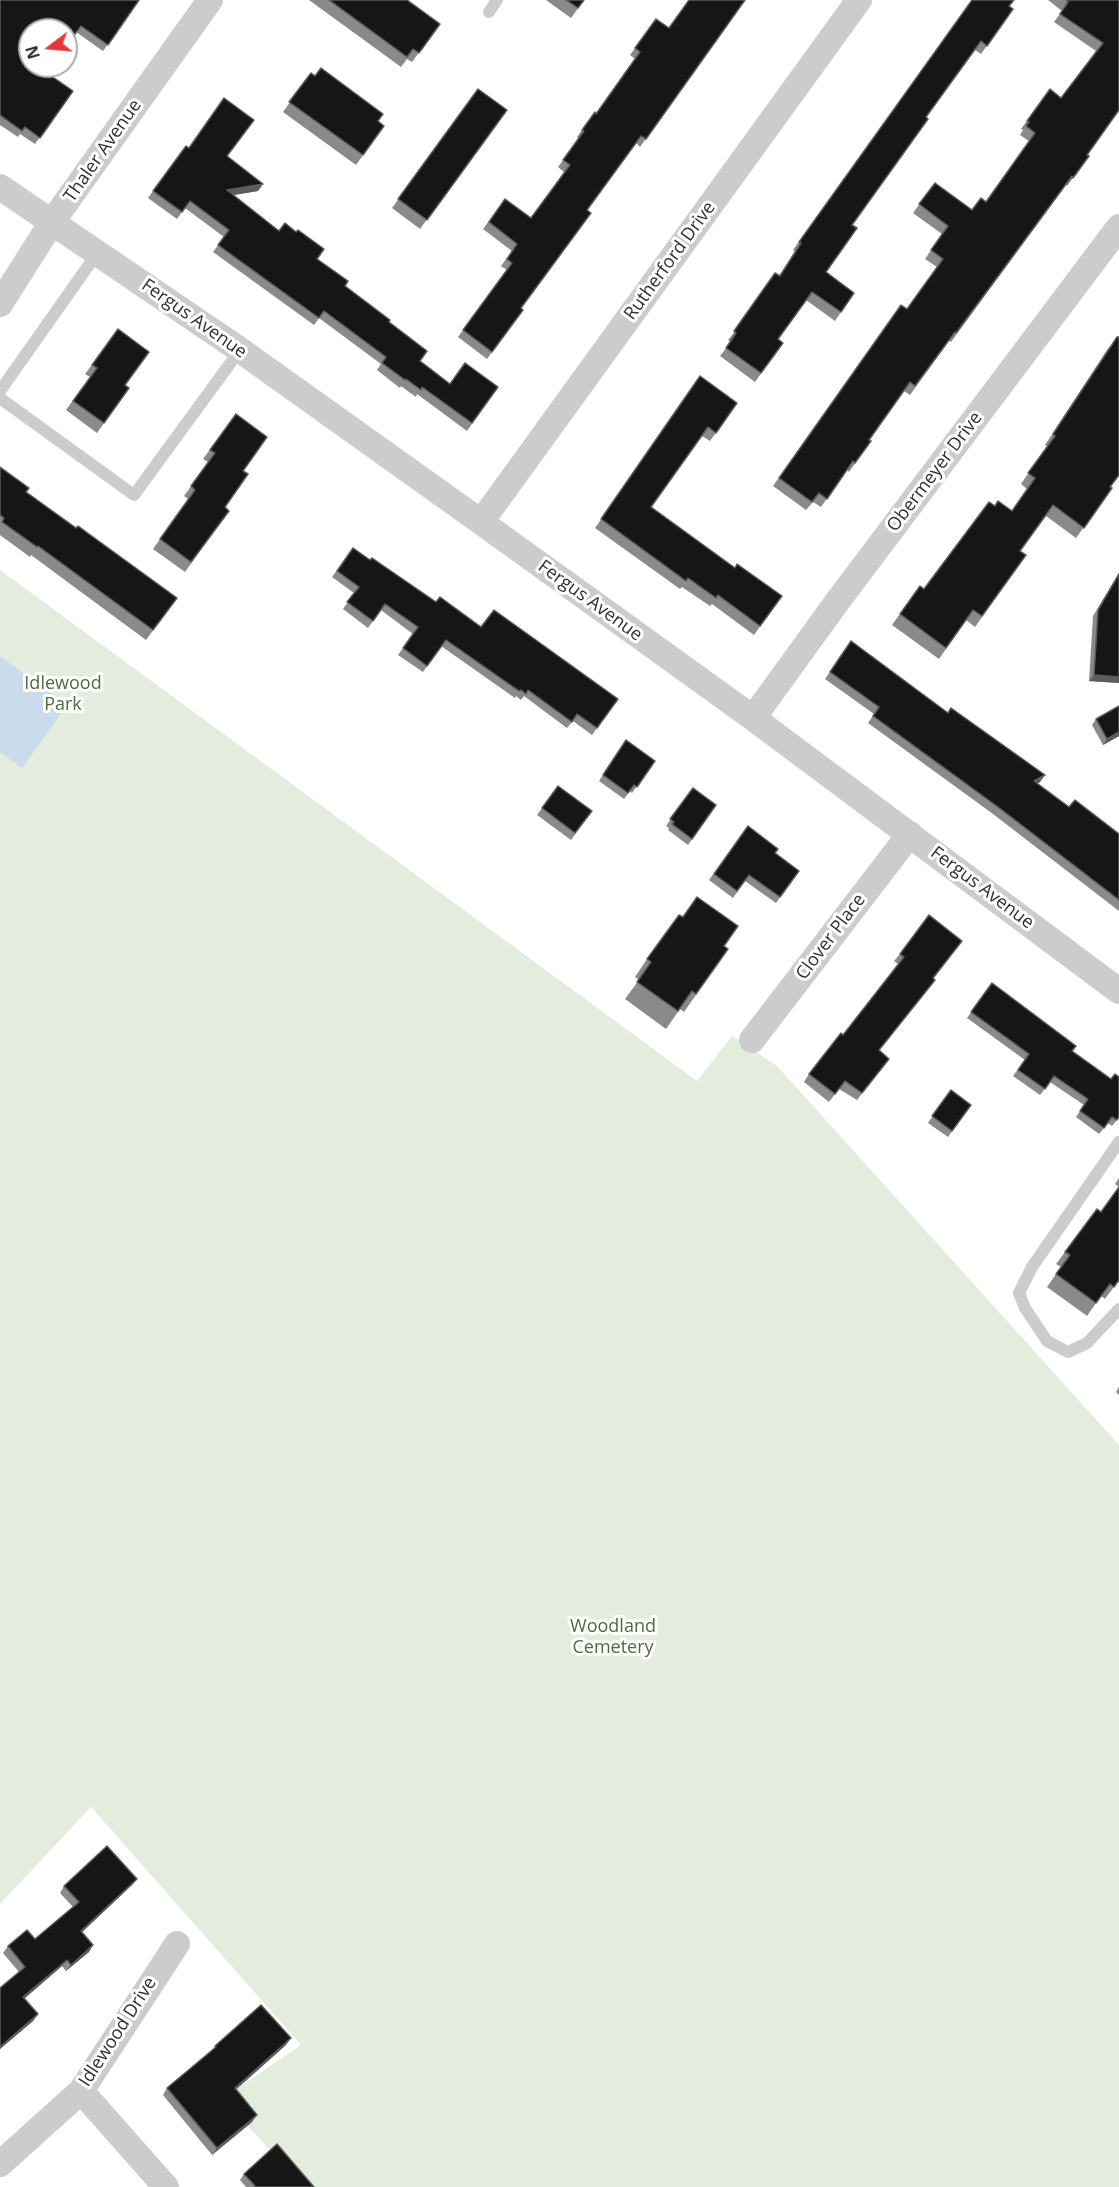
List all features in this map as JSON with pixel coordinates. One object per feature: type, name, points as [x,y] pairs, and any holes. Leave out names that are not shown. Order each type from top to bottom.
[{"type":"street","name":"Thaler Avenue","points":[[0,304],[52,222],[210,0]]},
{"type":"street","name":"Rutherford Drive","points":[[481,522],[859,0]]},
{"type":"street","name":"Fergus Avenue","points":[[0,188],[240,350],[481,522],[753,718],[1119,991]]},
{"type":"street","name":"Obermeyer Drive","points":[[753,718],[837,602],[1119,227]]},
{"type":"street","name":"Clover Place","points":[[752,1040],[910,834]]},
{"type":"street","name":"Idlewood Drive","points":[[0,2164],[81,2091],[177,1944]]},
{"type":"street","points":[[81,2091],[166,2187]]},
{"type":"lane","points":[[489,12],[497,0]]},
{"type":"lane","points":[[0,391],[98,252]]},
{"type":"lane","points":[[0,398],[134,495],[240,350]]},
{"type":"lane","points":[[1119,1142],[1032,1267],[1019,1293],[1025,1308],[1047,1341],[1068,1352],[1087,1343],[1119,1309]]},
{"type":"green space","name":"Woodland Cemetery","points":[[0,570],[697,1081],[732,1036],[777,1066],[1119,1445],[1119,2187],[305,2187],[222,2099],[301,2045],[91,1807],[0,1904]]},
{"type":"water","points":[[0,656],[67,705],[22,768],[0,752]]},
{"type":"building","points":[[0,0],[139,0],[108,45],[81,26],[78,30],[78,18],[18,18],[18,78],[54,78],[73,91],[40,138],[25,127],[22,131],[0,115]]},
{"type":"building","points":[[329,0],[407,0],[440,24],[419,53],[413,49],[407,57]]},
{"type":"building","points":[[566,0],[584,0],[578,8]]},
{"type":"building","points":[[689,0],[745,0],[646,139],[641,136],[587,210],[591,213],[521,308],[523,310],[492,352],[463,330],[512,263],[507,259],[517,244],[489,222],[505,199],[531,218],[570,165],[563,160],[584,131],[582,130],[640,52],[635,48],[656,19],[669,28]]},
{"type":"building","points":[[972,0],[1014,0],[1009,6],[1013,9],[987,46],[981,41],[926,117],[928,119],[852,225],[857,228],[826,272],[854,293],[841,312],[812,292],[778,339],[783,343],[761,373],[726,348],[736,333],[734,331],[775,273],[780,276],[801,243],[799,242]]},
{"type":"building","points":[[1066,0],[1119,0],[1119,110],[1073,178],[1072,176],[915,386],[910,382],[869,440],[871,441],[855,463],[853,461],[827,499],[819,493],[812,502],[779,478],[901,305],[907,309],[943,259],[931,250],[948,226],[919,204],[935,183],[972,210],[981,198],[986,202],[1035,133],[1026,126],[1029,122],[1027,121],[1050,89],[1061,98],[1103,43],[1060,14],[1068,2]]},
{"type":"building","points":[[321,68],[383,114],[378,121],[384,126],[363,155],[289,102],[311,73],[315,76]]},
{"type":"building","points":[[478,89],[507,110],[427,220],[398,199]]},
{"type":"building","points":[[224,98],[254,120],[227,156],[263,184],[227,190],[279,231],[285,223],[324,249],[317,259],[348,281],[345,286],[427,351],[420,361],[450,384],[465,363],[498,387],[472,423],[422,387],[421,390],[382,363],[386,357],[324,311],[319,318],[218,245],[229,230],[190,201],[182,212],[153,191],[186,146],[189,148]]},
{"type":"building","points":[[118,329],[149,352],[125,385],[129,388],[104,423],[73,401],[97,368],[92,365]]},
{"type":"building","points":[[1119,337],[1119,475],[1110,487],[1112,488],[1084,528],[1053,505],[1020,551],[1026,555],[982,616],[973,610],[946,648],[900,614],[920,586],[924,589],[989,502],[995,506],[998,501],[1012,511],[1035,478],[1028,473],[1055,436],[1053,434]]},
{"type":"building","points":[[700,376],[737,403],[716,433],[708,427],[651,507],[735,568],[737,564],[782,596],[760,626],[718,595],[716,598],[688,578],[686,581],[601,519]]},
{"type":"building","points":[[236,414],[267,437],[243,471],[248,474],[225,507],[229,511],[191,562],[160,539],[195,490],[191,486],[215,453],[210,450]]},
{"type":"building","points":[[0,467],[29,488],[26,492],[76,528],[78,526],[177,598],[153,630],[2,522],[4,518],[0,515]]},
{"type":"building","points":[[353,548],[370,560],[372,558],[436,602],[440,597],[481,627],[494,610],[618,699],[597,728],[577,714],[572,722],[528,690],[526,694],[519,691],[446,640],[427,666],[403,648],[418,627],[385,604],[373,621],[347,602],[359,587],[337,571]]},
{"type":"building","points":[[1119,574],[1119,677],[1094,675],[1098,610]]},
{"type":"building","points":[[851,641],[948,713],[951,708],[1045,775],[1034,781],[1069,807],[1075,800],[1119,834],[1119,900],[998,807],[873,716],[879,707],[830,672]]},
{"type":"building","points":[[1119,706],[1119,732],[1107,739],[1096,719]]},
{"type":"building","points":[[626,740],[655,761],[637,787],[634,785],[628,793],[603,775]]},
{"type":"building","points":[[558,786],[592,811],[575,833],[542,808]]},
{"type":"building","points":[[693,788],[716,805],[692,839],[672,824],[674,822],[670,819]]},
{"type":"building","points":[[748,826],[778,849],[775,853],[799,871],[780,897],[749,875],[737,891],[714,874]]},
{"type":"building","points":[[697,897],[738,926],[724,946],[728,949],[696,994],[692,991],[678,1011],[637,982],[651,962],[647,959],[679,915],[683,917]]},
{"type":"building","points":[[929,915],[962,941],[933,978],[935,980],[879,1050],[889,1059],[862,1093],[845,1081],[835,1094],[809,1074],[841,1033],[843,1035],[904,957],[900,954]]},
{"type":"building","points":[[992,983],[1076,1046],[1072,1051],[1111,1079],[1115,1074],[1119,1077],[1119,1117],[1117,1120],[1112,1117],[1104,1128],[1080,1111],[1088,1099],[1054,1076],[1045,1089],[1018,1070],[1029,1054],[971,1012]]},
{"type":"building","points":[[951,1090],[971,1105],[952,1131],[932,1116]]},
{"type":"building","points":[[1119,1187],[1119,1280],[1114,1287],[1110,1284],[1096,1303],[1056,1274],[1070,1255],[1065,1252],[1097,1209],[1101,1212]]},
{"type":"building","points":[[107,1846],[137,1879],[81,1931],[93,1945],[71,1965],[67,1960],[23,1997],[38,2014],[0,2047],[0,1988],[25,1967],[8,1946],[27,1930],[35,1939],[79,1902],[64,1886]]},
{"type":"building","points":[[261,2005],[291,2038],[235,2088],[257,2115],[217,2148],[167,2088]]},
{"type":"building","points":[[277,2144],[314,2187],[256,2187],[244,2174]]},
{"type":"park label","name":"Idlewood Park","points":[[63,694]]}]
